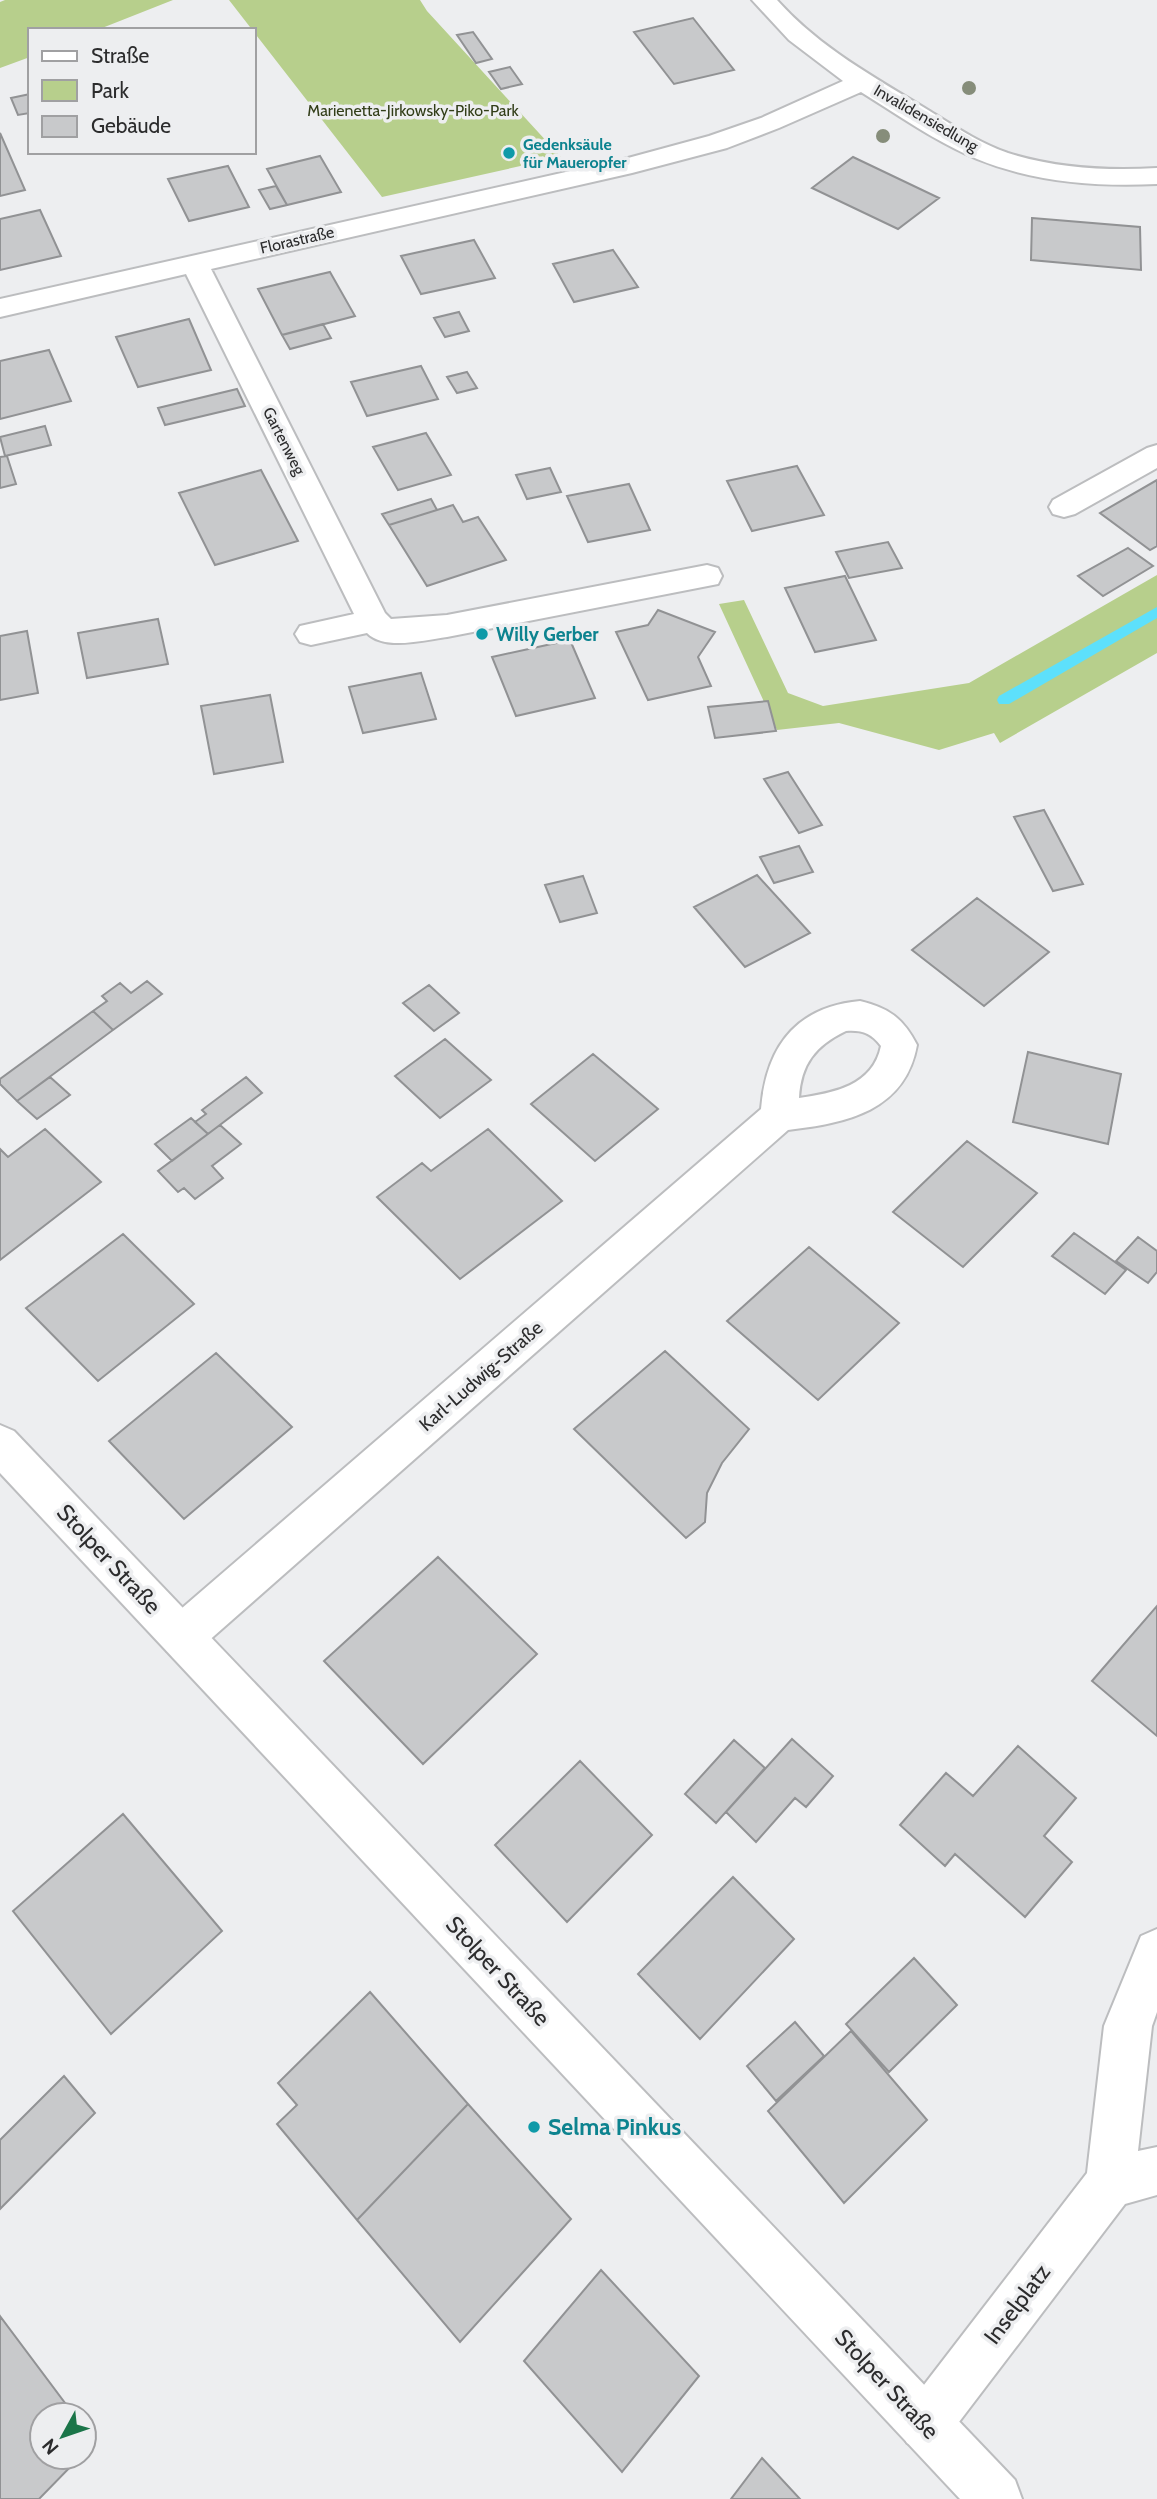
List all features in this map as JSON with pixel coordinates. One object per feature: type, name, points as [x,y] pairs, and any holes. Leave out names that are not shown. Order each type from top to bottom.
[{"type":"street","name":"Invalidensiedlung","points":[[764,0],[781,21],[861,82],[963,142],[998,158],[1105,178],[1157,176]]},
{"type":"street","name":"Florastraße","points":[[0,308],[586,176],[718,142],[770,123],[861,82]]},
{"type":"street","name":"Gartenweg","points":[[194,263],[373,620]]},
{"type":"street","points":[[1064,507],[1157,455]]},
{"type":"street","points":[[311,634],[373,620],[383,629],[407,631],[706,576]]},
{"type":"street","name":"Karl-Ludwig-Straße","points":[[182,1636],[779,1115]]},
{"type":"street","name":"Stolper Straße","points":[[0,1444],[996,2499]]},
{"type":"street","points":[[1157,1952],[1128,2026],[1110,2183],[1157,2171]]},
{"type":"street","name":"Inselplatz","points":[[925,2425],[1110,2183]]},
{"type":"green space","points":[[173,0],[102,28],[28,28],[28,58],[0,68],[0,2]]},
{"type":"green space","name":"Marienetta-Jirkowsky-Piko-Park","points":[[229,0],[420,0],[427,11],[561,157],[382,197],[256,35],[256,28],[251,28]]},
{"type":"green space","points":[[1157,575],[1157,653],[1000,743],[994,733],[939,750],[839,723],[777,730],[719,604],[744,600],[788,693],[823,706],[969,683]]},
{"type":"building","points":[[693,18],[734,70],[674,84],[634,32]]},
{"type":"building","points":[[473,32],[492,59],[476,63],[457,35]]},
{"type":"building","points":[[510,67],[522,84],[501,89],[489,72]]},
{"type":"building","points":[[28,94],[28,113],[18,115],[11,98]]},
{"type":"building","points":[[0,133],[25,190],[0,196]]},
{"type":"building","points":[[320,156],[341,192],[287,205],[267,169]]},
{"type":"building","points":[[853,157],[939,198],[898,229],[812,188]]},
{"type":"building","points":[[228,166],[249,207],[189,221],[168,179]]},
{"type":"building","points":[[276,186],[287,205],[270,209],[259,190]]},
{"type":"building","points":[[40,210],[61,256],[0,270],[0,219]]},
{"type":"building","points":[[1032,218],[1140,227],[1141,270],[1031,260]]},
{"type":"building","points":[[474,240],[495,278],[421,294],[401,256]]},
{"type":"building","points":[[613,250],[638,287],[574,302],[553,264]]},
{"type":"building","points":[[330,272],[355,316],[282,335],[258,289]]},
{"type":"building","points":[[459,312],[469,331],[445,337],[434,318]]},
{"type":"building","points":[[189,319],[211,370],[138,387],[116,337]]},
{"type":"building","points":[[323,324],[331,338],[290,349],[282,335]]},
{"type":"building","points":[[49,350],[71,401],[0,419],[0,361]]},
{"type":"building","points":[[421,366],[438,399],[367,416],[351,382]]},
{"type":"building","points":[[467,372],[477,388],[457,393],[447,377]]},
{"type":"building","points":[[237,389],[245,406],[165,425],[158,408]]},
{"type":"building","points":[[45,426],[51,445],[5,456],[0,437]]},
{"type":"building","points":[[426,433],[451,475],[398,490],[373,447]]},
{"type":"building","points":[[7,456],[16,484],[0,488],[0,457]]},
{"type":"building","points":[[797,466],[824,515],[752,531],[727,481]]},
{"type":"building","points":[[550,468],[561,492],[527,499],[516,475]]},
{"type":"building","points":[[261,470],[298,541],[215,565],[179,493]]},
{"type":"building","points":[[1157,480],[1157,546],[1150,550],[1100,513]]},
{"type":"building","points":[[629,484],[650,530],[588,542],[567,496]]},
{"type":"building","points":[[431,499],[437,510],[389,525],[382,514]]},
{"type":"building","points":[[453,505],[463,522],[478,517],[506,560],[427,586],[389,525]]},
{"type":"building","points":[[888,542],[902,568],[849,578],[836,552]]},
{"type":"building","points":[[1128,548],[1153,566],[1103,596],[1078,576]]},
{"type":"building","points":[[845,576],[876,640],[815,652],[785,588]]},
{"type":"building","points":[[658,610],[715,632],[698,657],[711,686],[648,700],[616,632],[648,625]]},
{"type":"building","points":[[158,619],[168,664],[87,678],[78,633]]},
{"type":"building","points":[[27,631],[38,693],[0,700],[0,636]]},
{"type":"building","points":[[570,640],[595,698],[516,716],[492,657]]},
{"type":"building","points":[[421,673],[436,719],[363,733],[349,687]]},
{"type":"building","points":[[270,695],[283,762],[214,774],[201,706]]},
{"type":"building","points":[[768,701],[776,731],[715,738],[708,707]]},
{"type":"building","points":[[788,772],[822,825],[799,833],[764,779]]},
{"type":"building","points":[[1044,810],[1083,884],[1053,891],[1014,817]]},
{"type":"building","points":[[799,846],[813,872],[774,883],[760,857]]},
{"type":"building","points":[[757,875],[810,933],[745,967],[694,907]]},
{"type":"building","points":[[583,876],[597,913],[560,922],[545,885]]},
{"type":"building","points":[[977,898],[1049,952],[984,1006],[912,950]]},
{"type":"building","points":[[147,981],[162,994],[113,1030],[93,1011],[107,1001],[102,996],[120,983],[131,993]]},
{"type":"building","points":[[429,985],[459,1013],[434,1031],[403,1003]]},
{"type":"building","points":[[93,1011],[113,1030],[17,1101],[0,1084],[0,1079]]},
{"type":"building","points":[[445,1039],[491,1080],[440,1118],[395,1076]]},
{"type":"building","points":[[1028,1052],[1121,1074],[1108,1144],[1013,1122]]},
{"type":"building","points":[[593,1054],[658,1109],[595,1161],[531,1104]]},
{"type":"building","points":[[50,1077],[70,1095],[37,1119],[17,1101]]},
{"type":"building","points":[[246,1077],[262,1093],[208,1134],[195,1122],[206,1114],[202,1110]]},
{"type":"building","points":[[191,1118],[208,1134],[172,1161],[155,1144]]},
{"type":"building","points":[[220,1125],[241,1144],[212,1166],[223,1178],[195,1199],[184,1188],[178,1192],[158,1171]]},
{"type":"building","points":[[45,1129],[101,1182],[0,1260],[0,1149],[8,1157]]},
{"type":"building","points":[[488,1129],[562,1201],[460,1279],[377,1197],[422,1163],[431,1171]]},
{"type":"building","points":[[967,1141],[1037,1193],[963,1267],[893,1212]]},
{"type":"building","points":[[1074,1233],[1126,1270],[1105,1294],[1052,1256]]},
{"type":"building","points":[[123,1234],[194,1304],[98,1381],[26,1308]]},
{"type":"building","points":[[1138,1237],[1157,1251],[1157,1272],[1148,1283],[1116,1261]]},
{"type":"building","points":[[809,1247],[899,1323],[818,1400],[727,1321]]},
{"type":"building","points":[[665,1351],[749,1429],[722,1463],[707,1493],[705,1522],[686,1538],[574,1429]]},
{"type":"building","points":[[216,1353],[292,1427],[184,1519],[109,1441]]},
{"type":"building","points":[[438,1557],[537,1654],[423,1764],[324,1661]]},
{"type":"building","points":[[1157,1606],[1157,1736],[1092,1681]]},
{"type":"building","points":[[792,1739],[833,1776],[806,1807],[795,1798],[756,1842],[726,1812]]},
{"type":"building","points":[[734,1740],[765,1768],[716,1823],[685,1794]]},
{"type":"building","points":[[1018,1746],[1076,1798],[1044,1836],[1072,1862],[1025,1917],[955,1854],[945,1866],[900,1825],[946,1773],[973,1796]]},
{"type":"building","points":[[580,1761],[652,1835],[567,1922],[495,1845]]},
{"type":"building","points":[[123,1814],[222,1931],[111,2034],[13,1911]]},
{"type":"building","points":[[733,1877],[794,1939],[700,2039],[638,1974]]},
{"type":"building","points":[[914,1958],[957,2005],[889,2072],[846,2024]]},
{"type":"building","points":[[370,1992],[468,2104],[357,2220],[277,2124],[297,2105],[278,2083]]},
{"type":"building","points":[[795,2022],[824,2056],[776,2101],[747,2066]]},
{"type":"building","points":[[851,2031],[927,2120],[844,2203],[768,2111]]},
{"type":"building","points":[[64,2076],[95,2113],[0,2209],[0,2140]]},
{"type":"building","points":[[468,2104],[571,2219],[460,2342],[357,2220]]},
{"type":"building","points":[[601,2270],[699,2376],[622,2472],[524,2361]]},
{"type":"building","points":[[0,2316],[64,2401],[28,2401],[28,2471],[66,2471],[39,2499],[0,2499]]},
{"type":"building","points":[[762,2458],[800,2499],[731,2499]]},
{"type":"waterway","points":[[1004,700],[1157,612]]},
{"type":"place","name":"Gedenksäule für Maueropfer","points":[[509,153]]},
{"type":"place","name":"Willy Gerber","points":[[482,634]]},
{"type":"place","name":"Selma Pinkus","points":[[534,2127]]}]
